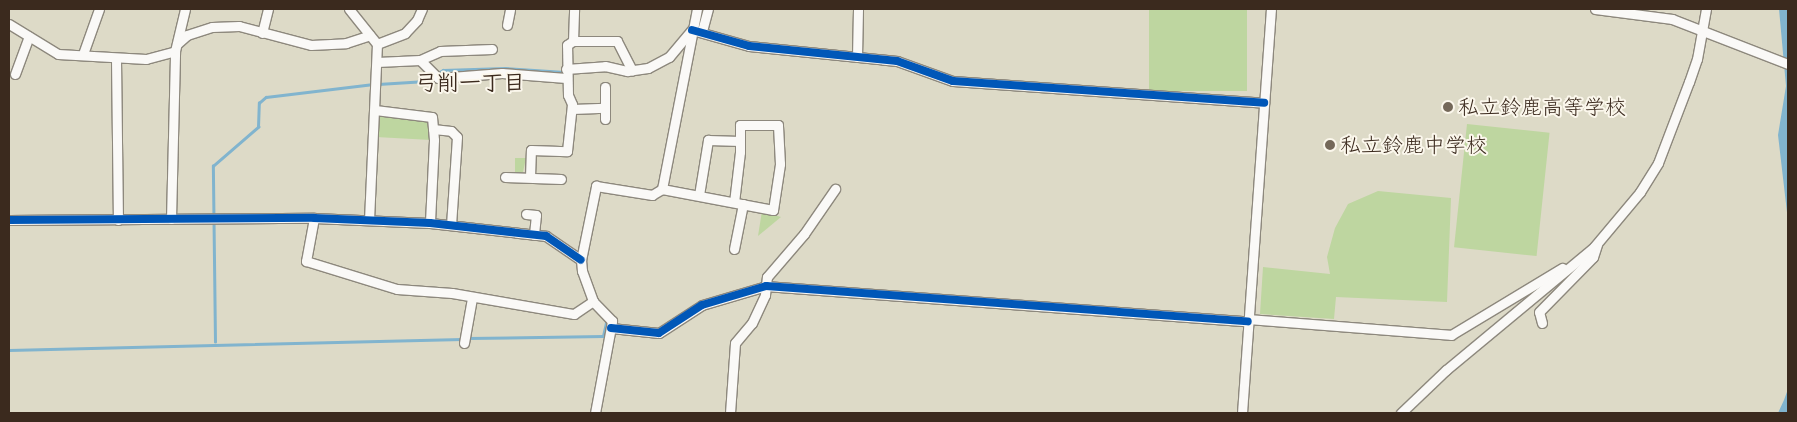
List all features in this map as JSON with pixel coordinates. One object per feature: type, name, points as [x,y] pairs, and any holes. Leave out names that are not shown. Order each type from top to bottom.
[{"type":"street","points":[[83,54],[99,9]]},
{"type":"street","points":[[172,219],[176,48],[185,9]]},
{"type":"street","points":[[262,33],[268,9]]},
{"type":"street","points":[[350,9],[377,44],[369,219]]},
{"type":"street","points":[[377,44],[405,33],[417,20],[422,9]]},
{"type":"street","points":[[507,24],[510,9]]},
{"type":"street","points":[[573,41],[574,9]]},
{"type":"street","points":[[697,9],[662,188],[652,195],[596,186],[581,260],[593,301],[612,325],[659,333],[702,305],[766,286],[1451,336],[1574,260],[1578,262]]},
{"type":"street","points":[[702,31],[708,9]]},
{"type":"street","points":[[857,57],[858,9]]},
{"type":"street","points":[[1242,413],[1270,9]]},
{"type":"street","points":[[1595,9],[1664,18],[1788,64]]},
{"type":"street","points":[[1402,413],[1452,365],[1578,262],[1598,242],[1640,192],[1658,163],[1694,67],[1703,32],[1705,9]]},
{"type":"street","points":[[9,24],[58,54],[83,54],[116,59],[146,59],[176,48],[187,35],[212,27],[239,26],[311,45],[346,43],[370,35]]},
{"type":"street","points":[[692,30],[702,31],[749,46],[896,60],[962,82],[1264,103]]},
{"type":"street","points":[[420,60],[435,77],[502,73],[566,73],[605,66],[632,70],[648,68],[668,57],[692,30]]},
{"type":"street","points":[[15,74],[29,36]]},
{"type":"street","points":[[530,177],[531,150],[567,151],[572,109],[566,73],[567,45],[573,41],[617,41],[632,70]]},
{"type":"street","points":[[377,62],[420,60],[440,51],[492,49]]},
{"type":"street","points":[[116,59],[118,220]]},
{"type":"street","points":[[605,87],[606,119]]},
{"type":"street","points":[[572,109],[605,108]]},
{"type":"street","points":[[375,110],[432,117],[430,223]]},
{"type":"street","points":[[662,188],[699,195],[739,203],[773,210],[780,164],[778,125],[740,125],[739,203],[734,249]]},
{"type":"street","points":[[433,129],[451,131],[457,137],[452,225]]},
{"type":"street","points":[[699,195],[708,140],[740,141]]},
{"type":"street","points":[[505,177],[560,179]]},
{"type":"street","points":[[730,413],[734,343],[752,323],[768,277],[804,234],[835,190]]},
{"type":"street","points":[[526,214],[536,215],[534,235]]},
{"type":"street","points":[[9,220],[314,218],[430,223],[534,235],[555,240],[581,260]]},
{"type":"street","points":[[314,218],[306,261],[397,289],[472,298],[574,314],[593,301]]},
{"type":"street","points":[[1542,323],[1539,312],[1593,257],[1598,242]]},
{"type":"street","points":[[464,339],[472,298]]},
{"type":"street","points":[[595,413],[612,325]]},
{"type":"green space","points":[[1149,9],[1247,9],[1247,91],[1149,91]]},
{"type":"green space","points":[[379,115],[430,121],[431,140],[376,137]]},
{"type":"green space","points":[[1467,124],[1550,133],[1537,256],[1454,247]]},
{"type":"green space","points":[[515,158],[526,158],[523,172],[515,173]]},
{"type":"green space","points":[[1378,191],[1451,198],[1447,302],[1336,297],[1334,319],[1260,314],[1263,267],[1330,274],[1327,257],[1335,228],[1348,204]]},
{"type":"green space","points":[[762,211],[781,217],[758,236]]},
{"type":"water","points":[[1779,9],[1788,9],[1788,221],[1778,135],[1786,86]]},
{"type":"water","points":[[1788,389],[1788,413],[1778,413],[1784,400]]},
{"type":"waterway","points":[[699,23],[703,9]]},
{"type":"waterway","points":[[378,84],[426,81],[443,70],[505,68],[564,72]]},
{"type":"waterway","points":[[215,342],[213,166],[258,127],[259,103],[266,97],[373,84]]},
{"type":"waterway","points":[[468,338],[603,336],[606,323],[610,324]]},
{"type":"waterway","points":[[9,350],[462,339]]},
{"type":"cycle path","points":[[692,30],[749,46],[897,61],[953,81],[1264,103]]},
{"type":"cycle path","points":[[9,220],[314,218],[430,223],[546,236],[581,260]]},
{"type":"cycle path","points":[[611,328],[659,333],[702,305],[766,286],[1248,321]]},
{"type":"place","name":"私立鈴鹿高等学校","points":[[1448,107]]},
{"type":"place","name":"私立鈴鹿中学校","points":[[1330,145]]},
{"type":"district","name":"弓削一丁目","points":[[470,84]]}]
